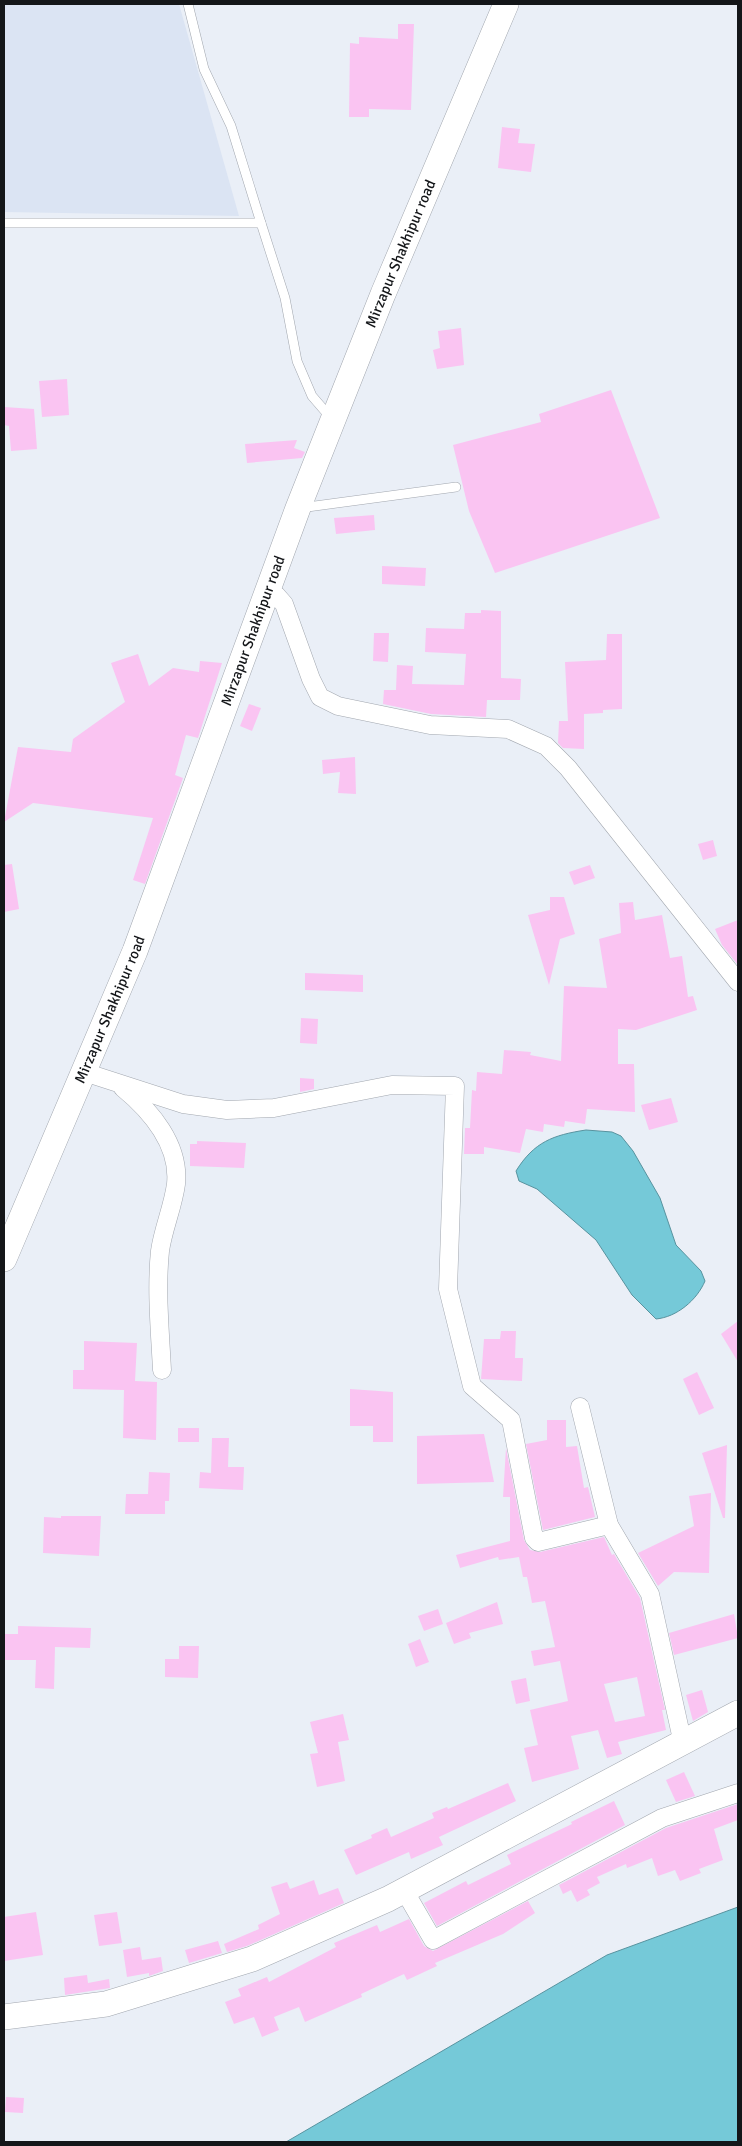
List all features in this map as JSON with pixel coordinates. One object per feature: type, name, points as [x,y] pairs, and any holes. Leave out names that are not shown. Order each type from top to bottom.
[{"type":"main road","name":"Mirzapur Shakhipur road","points":[[4,1259],[135,951],[221,722],[298,508],[474,76],[506,4]]},
{"type":"main road","points":[[4,2017],[106,2004],[252,1959],[404,1890],[683,1744],[738,1713]]},
{"type":"street","points":[[267,590],[277,596],[284,604],[307,670],[320,697],[338,706],[430,725],[508,729],[546,746],[579,782],[738,982]]},
{"type":"street","points":[[84,1072],[183,1104],[227,1110],[274,1108],[392,1085],[455,1086],[448,1289],[472,1386],[511,1420],[526,1488],[534,1538],[538,1542],[609,1525]]},
{"type":"street","points":[[114,1082],[143,1104],[162,1129],[174,1163],[176,1183],[160,1251],[159,1322],[162,1370]]},
{"type":"street","points":[[580,1407],[609,1525],[650,1594],[683,1744]]},
{"type":"street","points":[[404,1890],[433,1940],[662,1818],[738,1793]]},
{"type":"lane","points":[[188,4],[204,69],[231,126],[285,298],[297,361],[312,396],[333,420]]},
{"type":"lane","points":[[4,223],[261,223]]},
{"type":"lane","points":[[298,508],[456,487]]},
{"type":"shaded area","points":[[4,4],[179,4],[239,216],[4,212]]},
{"type":"water","points":[[586,1130],[612,1132],[621,1136],[633,1151],[660,1198],[676,1245],[701,1271],[705,1281],[697,1295],[679,1311],[671,1315],[656,1319],[632,1295],[596,1240],[537,1189],[519,1181],[516,1171],[537,1147],[564,1134]]},
{"type":"water","points":[[738,1907],[738,2142],[286,2142],[607,1955]]},
{"type":"building","points":[[398,24],[414,24],[411,110],[369,109],[369,117],[349,117],[350,43],[359,44],[359,37],[398,39]]},
{"type":"building","points":[[502,127],[520,129],[518,143],[535,144],[531,172],[498,168]]},
{"type":"building","points":[[461,328],[464,365],[437,369],[433,350],[440,348],[438,331]]},
{"type":"building","points":[[67,379],[69,415],[42,417],[39,381]]},
{"type":"building","points":[[611,390],[660,518],[495,573],[469,511],[453,445],[541,422],[539,414]]},
{"type":"building","points":[[4,407],[34,409],[37,449],[11,451],[9,426],[4,425]]},
{"type":"building","points":[[297,440],[294,448],[305,452],[302,458],[247,463],[245,444]]},
{"type":"building","points":[[374,515],[375,530],[336,534],[334,518]]},
{"type":"building","points":[[382,566],[426,568],[425,586],[382,584]]},
{"type":"building","points":[[481,610],[501,611],[501,678],[521,679],[520,700],[487,700],[486,717],[431,714],[383,704],[384,690],[396,690],[397,665],[413,666],[412,684],[464,685],[466,654],[425,652],[426,628],[464,629],[465,613],[481,613]]},
{"type":"building","points":[[374,633],[389,633],[388,662],[373,661]]},
{"type":"building","points":[[607,634],[622,634],[622,709],[584,714],[584,749],[563,748],[558,743],[559,721],[568,721],[565,662],[606,660]]},
{"type":"building","points":[[138,654],[149,686],[173,668],[199,672],[200,661],[222,663],[198,738],[186,735],[175,775],[183,778],[145,884],[133,880],[153,818],[33,803],[4,822],[18,747],[71,752],[73,739],[125,702],[111,663]]},
{"type":"building","points":[[249,704],[261,708],[252,731],[240,726]]},
{"type":"building","points":[[355,757],[356,794],[338,793],[340,772],[323,774],[322,760]]},
{"type":"building","points":[[713,840],[717,856],[703,860],[698,844]]},
{"type":"building","points":[[12,864],[19,909],[4,912],[4,865]]},
{"type":"building","points":[[590,865],[595,878],[574,885],[569,872]]},
{"type":"building","points":[[550,897],[564,897],[575,934],[560,939],[549,985],[528,915],[550,910]]},
{"type":"building","points":[[633,902],[635,920],[662,915],[670,958],[682,956],[688,997],[693,996],[697,1010],[636,1030],[618,1029],[618,1064],[634,1064],[635,1112],[587,1109],[585,1124],[565,1121],[564,1127],[544,1124],[543,1132],[526,1129],[520,1153],[484,1147],[484,1154],[464,1154],[465,1128],[470,1128],[472,1090],[476,1091],[477,1072],[502,1074],[504,1050],[531,1052],[530,1055],[561,1061],[564,986],[607,988],[599,939],[621,933],[619,903]]},
{"type":"building","points":[[738,920],[738,965],[722,945],[715,929]]},
{"type":"building","points":[[305,973],[363,975],[363,992],[305,990]]},
{"type":"building","points":[[301,1018],[318,1019],[317,1044],[300,1043]]},
{"type":"building","points":[[300,1078],[314,1079],[314,1089],[300,1092]]},
{"type":"building","points":[[671,1098],[678,1122],[649,1130],[641,1105]]},
{"type":"building","points":[[197,1141],[246,1143],[244,1168],[190,1166],[190,1144],[197,1144]]},
{"type":"building","points":[[738,1321],[738,1362],[721,1334]]},
{"type":"building","points":[[501,1331],[516,1331],[515,1358],[523,1358],[522,1381],[481,1379],[484,1339],[500,1339]]},
{"type":"building","points":[[84,1341],[137,1343],[135,1381],[157,1382],[156,1440],[123,1438],[124,1390],[73,1389],[73,1370],[84,1370]]},
{"type":"building","points":[[697,1372],[714,1408],[699,1415],[683,1379]]},
{"type":"building","points":[[350,1389],[393,1392],[393,1442],[373,1442],[373,1426],[350,1426]]},
{"type":"building","points":[[547,1420],[566,1420],[566,1447],[577,1446],[584,1488],[588,1487],[595,1517],[543,1530],[526,1444],[547,1440]]},
{"type":"building","points":[[178,1428],[199,1428],[199,1442],[178,1442]]},
{"type":"building","points":[[484,1434],[494,1482],[417,1484],[417,1436]]},
{"type":"building","points":[[212,1438],[229,1438],[228,1467],[244,1467],[243,1490],[199,1488],[200,1472],[211,1473]]},
{"type":"building","points":[[727,1445],[725,1518],[723,1518],[702,1453]]},
{"type":"building","points":[[506,1448],[524,1540],[530,1550],[540,1552],[604,1537],[612,1555],[614,1554],[640,1598],[665,1710],[662,1710],[666,1730],[618,1742],[622,1754],[607,1758],[598,1730],[571,1736],[579,1769],[532,1782],[524,1748],[538,1745],[530,1710],[568,1701],[560,1661],[534,1666],[531,1651],[555,1647],[545,1601],[532,1603],[527,1577],[523,1577],[519,1557],[499,1560],[498,1557],[460,1568],[456,1555],[510,1541],[510,1497],[503,1497]],"holes":[[[637,1677],[645,1716],[615,1722],[604,1684]]]},
{"type":"building","points":[[149,1472],[170,1473],[169,1501],[165,1501],[165,1514],[125,1514],[126,1494],[148,1494]]},
{"type":"building","points":[[711,1493],[709,1573],[674,1572],[658,1586],[638,1553],[694,1526],[689,1496]]},
{"type":"building","points":[[61,1516],[101,1516],[99,1556],[43,1553],[44,1517],[61,1518]]},
{"type":"building","points":[[497,1602],[503,1624],[469,1633],[471,1638],[454,1644],[446,1623]]},
{"type":"building","points":[[438,1609],[443,1624],[424,1631],[418,1616]]},
{"type":"building","points":[[734,1614],[738,1638],[674,1655],[669,1633]]},
{"type":"building","points":[[18,1626],[91,1628],[90,1648],[55,1647],[54,1689],[35,1688],[36,1660],[4,1660],[4,1634],[18,1634]]},
{"type":"building","points":[[420,1639],[429,1662],[416,1667],[408,1644]]},
{"type":"building","points":[[179,1646],[199,1646],[198,1678],[165,1677],[165,1659],[179,1659]]},
{"type":"building","points":[[526,1678],[530,1701],[516,1704],[511,1681]]},
{"type":"building","points":[[702,1690],[708,1712],[693,1721],[686,1695]]},
{"type":"building","points":[[343,1714],[349,1740],[338,1742],[345,1781],[317,1787],[310,1754],[318,1753],[310,1722]]},
{"type":"building","points":[[684,1772],[695,1796],[676,1802],[666,1780]]},
{"type":"building","points":[[508,1783],[516,1801],[439,1837],[443,1845],[411,1859],[409,1852],[356,1875],[344,1850],[372,1838],[371,1835],[387,1828],[391,1837],[434,1818],[432,1813],[447,1807],[448,1809]]},
{"type":"building","points":[[614,1801],[625,1825],[437,1926],[424,1903],[466,1881],[468,1885],[511,1864],[507,1855],[572,1824],[571,1822]]},
{"type":"building","points":[[738,1804],[738,1820],[714,1829],[723,1860],[699,1869],[701,1873],[680,1881],[675,1870],[658,1876],[652,1858],[627,1868],[626,1864],[597,1877],[600,1883],[587,1890],[590,1895],[577,1902],[571,1890],[563,1894],[559,1885],[666,1828]]},
{"type":"building","points":[[314,1880],[319,1895],[338,1888],[344,1903],[247,1946],[227,1952],[224,1944],[259,1929],[258,1925],[280,1914],[271,1887],[287,1882],[290,1889]]},
{"type":"building","points":[[528,1901],[535,1913],[503,1934],[435,1963],[437,1966],[407,1980],[404,1974],[361,1994],[362,1997],[305,2022],[299,2007],[274,2017],[279,2030],[262,2037],[254,2017],[234,2024],[225,2002],[241,1996],[238,1989],[267,1977],[269,1982],[336,1947],[334,1943],[377,1925],[380,1932],[409,1919],[424,1946],[433,1951]]},
{"type":"building","points":[[36,1912],[43,1955],[4,1961],[4,1917]]},
{"type":"building","points":[[117,1912],[122,1943],[99,1946],[94,1915]]},
{"type":"building","points":[[218,1941],[222,1953],[189,1963],[185,1950]]},
{"type":"building","points":[[140,1947],[142,1960],[161,1957],[163,1971],[149,1976],[149,1973],[127,1977],[123,1950]]},
{"type":"building","points":[[87,1975],[88,1983],[109,1979],[110,1988],[65,1995],[64,1978]]},
{"type":"building","points":[[6,2097],[24,2098],[23,2113],[5,2112]]}]
